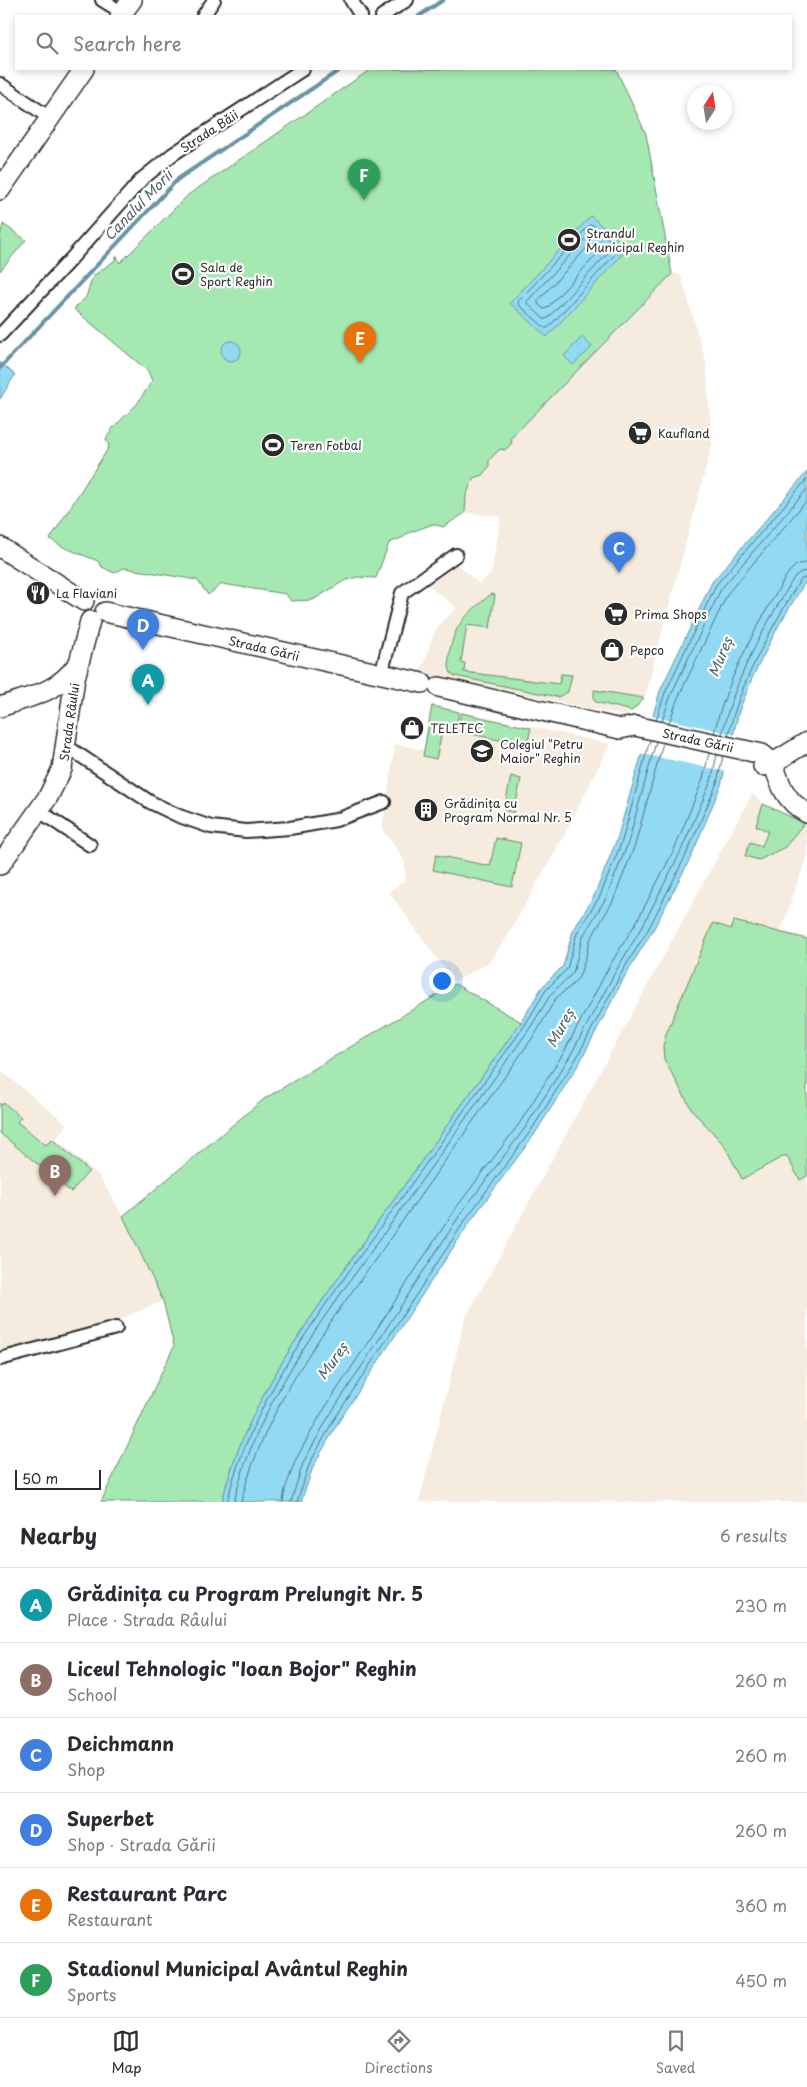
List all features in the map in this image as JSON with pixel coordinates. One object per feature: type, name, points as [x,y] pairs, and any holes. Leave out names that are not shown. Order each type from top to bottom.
[{"type":"main road","points":[[0,190],[83,70]]},
{"type":"main road","points":[[0,547],[84,601],[90,597],[98,597],[104,603],[98,616]]},
{"type":"main road","name":"Strada Gării","points":[[98,616],[381,674],[765,761]]},
{"type":"main road","name":"Strada Râului","points":[[0,865],[55,785],[62,769],[77,664],[98,616]]},
{"type":"main road","points":[[0,707],[61,684],[68,678],[77,664]]},
{"type":"main road","points":[[807,742],[765,761],[784,794],[797,808],[807,813]]},
{"type":"street","points":[[102,0],[125,10]]},
{"type":"street","points":[[204,15],[214,0]]},
{"type":"street","points":[[351,0],[360,15]]},
{"type":"street","points":[[384,15],[407,0]]},
{"type":"street","name":"Strada Băii","points":[[0,335],[142,179],[173,154],[301,70]]},
{"type":"street","points":[[0,84],[50,118]]},
{"type":"street","points":[[381,674],[402,593],[456,555]]},
{"type":"street","points":[[66,746],[150,802],[179,816],[211,827],[246,831],[290,828],[336,820],[384,802]]},
{"type":"street","points":[[38,810],[90,845]]},
{"type":"street","points":[[0,1359],[116,1328]]},
{"type":"shaded area","points":[[672,274],[681,275],[706,362],[712,445],[645,696],[639,706],[625,716],[453,679],[437,679],[419,671],[425,661],[430,643],[438,626],[457,608],[428,585],[457,564],[479,584],[491,573],[501,516],[465,513],[467,489],[475,474]]},
{"type":"shaded area","points":[[431,705],[610,744],[562,839],[507,937],[490,961],[454,982],[389,892],[405,880],[405,862],[392,841],[382,830],[395,744],[423,750]]},
{"type":"shaded area","points":[[752,794],[769,807],[807,824],[807,855],[781,930],[807,938],[807,1502],[419,1502],[465,1319]]},
{"type":"shaded area","points":[[0,1070],[67,1124],[56,1139],[99,1176],[123,1216],[163,1301],[113,1322],[0,1353]]},
{"type":"green space","points":[[370,70],[616,70],[646,134],[672,274],[511,438],[512,443],[505,450],[500,449],[489,460],[489,467],[482,475],[473,478],[466,496],[465,513],[443,527],[433,524],[406,534],[404,537],[389,543],[376,578],[357,577],[344,581],[313,600],[291,601],[286,594],[222,584],[208,595],[197,580],[124,568],[114,573],[102,567],[98,561],[63,547],[50,539],[109,447],[106,439],[113,428],[137,404],[152,381],[148,371],[74,309],[86,297],[93,276],[114,261],[117,256],[120,263],[188,195]]},
{"type":"green space","points":[[3,224],[26,240],[0,271],[0,237]]},
{"type":"green space","points":[[491,594],[495,595],[490,628],[467,625],[461,662],[465,663],[464,672],[559,684],[561,674],[572,675],[568,692],[558,697],[455,676],[451,673],[449,655],[457,629],[466,616]]},
{"type":"green space","points":[[594,690],[644,698],[632,711],[596,702]]},
{"type":"green space","points":[[432,706],[459,712],[455,730],[443,728],[436,759],[423,756]]},
{"type":"green space","points":[[461,713],[531,728],[527,746],[457,731]]},
{"type":"green space","points":[[511,776],[521,779],[514,813],[504,810]]},
{"type":"green space","points":[[763,804],[804,823],[785,847],[759,860],[745,856],[750,842],[762,846],[768,831],[756,826]]},
{"type":"green space","points":[[496,838],[521,843],[512,887],[433,870],[436,855],[490,866]]},
{"type":"green space","points":[[734,921],[807,939],[807,1176],[800,1180],[786,1155],[742,1179],[724,1145],[692,1110],[664,1059],[663,1046],[666,1034],[713,923],[731,929]]},
{"type":"green space","points":[[455,984],[521,1022],[326,1295],[283,1360],[247,1429],[233,1465],[222,1502],[101,1502],[174,1346],[163,1301],[123,1216],[264,1099]]},
{"type":"green space","points":[[0,1103],[2,1105],[4,1103],[21,1117],[17,1122],[46,1145],[52,1139],[89,1171],[71,1192],[0,1133]]},
{"type":"water","points":[[591,216],[627,249],[547,337],[510,303]]},
{"type":"water","points":[[582,337],[592,347],[573,365],[564,356]]},
{"type":"water","points":[[231,341],[238,344],[241,351],[238,358],[231,361],[224,358],[221,351],[224,344]]},
{"type":"water","points":[[0,362],[15,375],[0,399]]},
{"type":"water","name":"Mureș","points":[[807,472],[807,579],[780,623],[753,676],[739,711],[721,785],[691,857],[580,1062],[534,1135],[472,1219],[337,1424],[313,1467],[301,1502],[222,1502],[233,1465],[247,1429],[283,1360],[326,1295],[521,1022],[542,987],[563,966],[573,931],[595,894],[617,839],[660,691],[712,582]]},
{"type":"pier","points":[[649,715],[736,735],[727,772],[639,753]]},
{"type":"waterway","name":"Canalul Morii","points":[[420,15],[443,0]]},
{"type":"waterway","name":"Canalul Morii","points":[[0,368],[178,179],[340,70]]},
{"type":"place","name":"Stadionul Municipal Avântul Reghin","points":[[364,200]]},
{"type":"place","name":"Ștrandul Municipal Reghin","points":[[569,240]]},
{"type":"place","name":"Sala de Sport Reghin","points":[[183,274]]},
{"type":"place","name":"Restaurant Parc","points":[[360,363]]},
{"type":"place","name":"Kaufland","points":[[640,433]]},
{"type":"place","name":"Teren Fotbal","points":[[273,445]]},
{"type":"place","name":"Deichmann","points":[[619,573]]},
{"type":"place","name":"La Flaviani","points":[[38,593]]},
{"type":"place","name":"Prima Shops","points":[[616,614]]},
{"type":"place","name":"Superbet","points":[[143,650]]},
{"type":"place","name":"Pepco","points":[[612,650]]},
{"type":"place","name":"Grădinița cu Program Prelungit Nr. 5","points":[[148,705]]},
{"type":"place","name":"TELETEC","points":[[412,728]]},
{"type":"place","name":"Colegiul \"Petru Maior\" Reghin","points":[[482,751]]},
{"type":"place","name":"Grădinița cu Program Normal Nr. 5","points":[[426,810]]},
{"type":"place","name":"Liceul Tehnologic \"Ioan Bojor\" Reghin","points":[[55,1196]]}]
